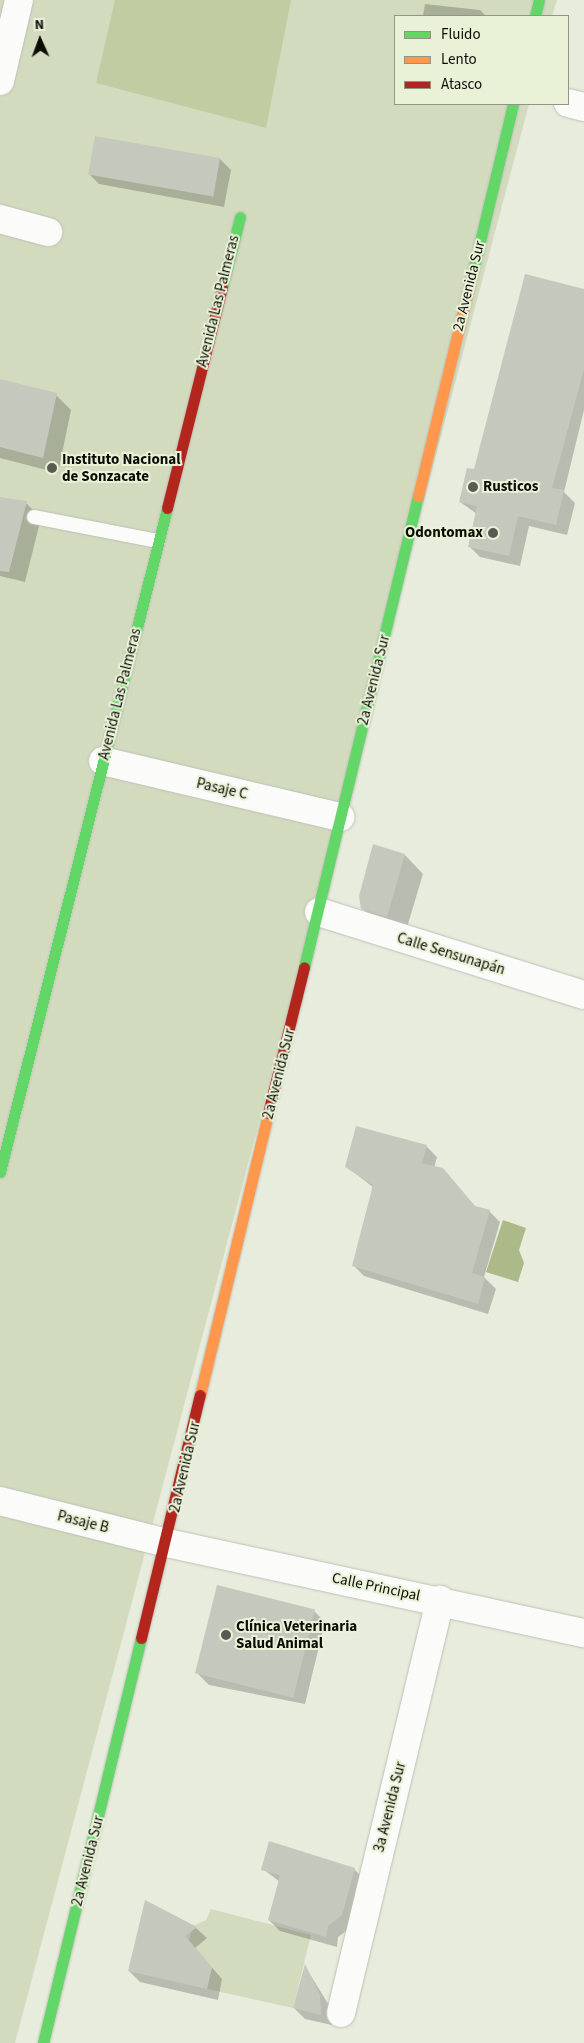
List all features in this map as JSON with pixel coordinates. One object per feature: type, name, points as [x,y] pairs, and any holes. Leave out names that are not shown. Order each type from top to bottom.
[{"type":"street","points":[[0,81],[19,0]]},
{"type":"street","points":[[535,15],[539,0]]},
{"type":"street","points":[[569,103],[584,107]]},
{"type":"street","name":"2a Avenida Sur","points":[[43,2043],[167,1543],[513,105]]},
{"type":"street","name":"Avenida Las Palmeras","points":[[0,1172],[240,216]]},
{"type":"street","points":[[0,219],[48,232]]},
{"type":"street","name":"Pasaje C","points":[[103,761],[340,818]]},
{"type":"street","name":"Calle Sensunapán","points":[[318,912],[584,995]]},
{"type":"street","name":"Pasaje B","points":[[0,1501],[167,1543]]},
{"type":"street","name":"Calle Principal","points":[[167,1543],[440,1600],[584,1633]]},
{"type":"street","name":"3a Avenida Sur","points":[[341,2013],[440,1600]]},
{"type":"lane","points":[[34,517],[158,541]]},
{"type":"shaded area","points":[[0,0],[557,0],[552,15],[394,15],[394,105],[529,105],[15,2043],[0,2043]]},
{"type":"shaded area","points":[[115,0],[291,0],[266,128],[96,83]]},
{"type":"shaded area","points":[[503,1220],[526,1228],[519,1250],[524,1263],[518,1282],[486,1272]]},
{"type":"shaded area","points":[[211,1909],[311,1935],[293,2008],[207,1989],[212,1966],[197,1962],[189,1941],[193,1926],[206,1920]]},
{"type":"building","points":[[95,136],[220,158],[213,196],[88,174]]},
{"type":"building","points":[[525,274],[584,289],[584,369],[552,488],[564,490],[556,525],[518,516],[509,556],[468,547],[477,506],[459,502],[467,468],[474,469]]},
{"type":"building","points":[[0,379],[57,393],[43,458],[0,447]]},
{"type":"building","points":[[0,497],[27,501],[9,572],[0,571]]},
{"type":"building","points":[[373,844],[405,854],[387,917],[361,909],[359,896]]},
{"type":"building","points":[[356,1126],[427,1145],[422,1163],[443,1168],[475,1206],[490,1210],[472,1273],[485,1277],[478,1304],[352,1266],[373,1185],[345,1167]]},
{"type":"building","points":[[217,1585],[315,1609],[293,1698],[195,1673]]},
{"type":"building","points":[[269,1841],[355,1868],[342,1915],[328,1926],[326,1937],[268,1920],[280,1875],[261,1870]]},
{"type":"building","points":[[145,1900],[197,1927],[185,1936],[212,1967],[207,1989],[128,1971]]},
{"type":"building","points":[[305,1964],[320,1995],[321,2015],[293,2008]]},
{"type":"traffic: fast","points":[[535,15],[539,0]]},
{"type":"traffic: fast","points":[[472,275],[513,105]]},
{"type":"traffic: fast","points":[[222,288],[240,217]]},
{"type":"traffic: fast","points":[[304,967],[418,496]]},
{"type":"traffic: fast","points":[[0,1172],[167,508]]},
{"type":"traffic: fast","points":[[43,2043],[141,1638]]},
{"type":"traffic: slow","points":[[418,496],[472,275]]},
{"type":"traffic: slow","points":[[200,1395],[268,1113]]},
{"type":"traffic: jam","points":[[167,508],[222,288]]},
{"type":"traffic: jam","points":[[268,1113],[304,967]]},
{"type":"traffic: jam","points":[[141,1638],[200,1395]]},
{"type":"place","name":"Instituto Nacional de Sonzacate","points":[[52,468]]},
{"type":"place","name":"Rusticos","points":[[473,487]]},
{"type":"place","name":"Odontomax","points":[[493,533]]},
{"type":"place","name":"Clínica Veterinaria Salud Animal","points":[[226,1635]]}]
